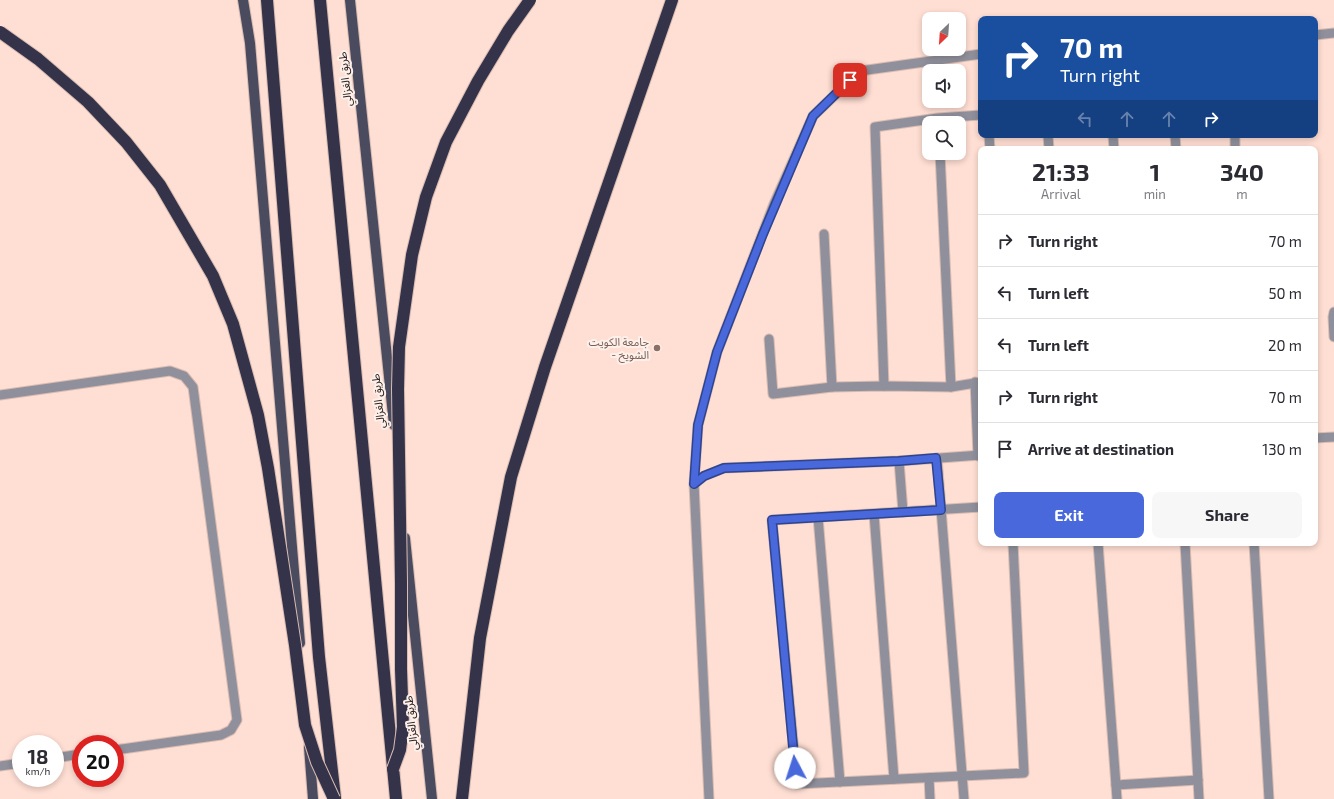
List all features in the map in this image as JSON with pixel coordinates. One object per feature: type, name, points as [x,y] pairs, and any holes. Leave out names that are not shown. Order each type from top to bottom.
[{"type":"highway","points":[[267,0],[319,649],[334,799]]},
{"type":"highway","name":"طريق الغزالي","points":[[320,0],[396,799]]},
{"type":"highway","points":[[393,769],[400,750],[404,727],[401,669],[401,550],[398,389],[399,347],[412,255],[426,198],[446,142],[482,75],[508,31],[530,0]]},
{"type":"highway","points":[[462,799],[480,638],[511,477],[545,367],[672,0]]},
{"type":"highway","points":[[0,32],[38,59],[88,102],[126,142],[160,185],[213,276],[233,324],[258,415],[268,468],[295,645],[305,725],[317,762],[334,799]]},
{"type":"main road","points":[[243,0],[251,59],[313,799]]},
{"type":"main road","name":"طريق الغزالي","points":[[350,0],[432,799]]},
{"type":"lane","points":[[1318,35],[1334,33]]},
{"type":"lane","points":[[709,799],[694,484],[698,425],[717,352],[774,204],[813,116],[860,71],[978,54]]},
{"type":"lane","points":[[966,117],[978,115]]},
{"type":"lane","points":[[884,386],[875,127],[922,122]]},
{"type":"lane","points":[[940,160],[951,387]]},
{"type":"lane","points":[[824,234],[832,387]]},
{"type":"lane","points":[[1334,312],[1334,338]]},
{"type":"lane","points":[[769,339],[773,394],[832,387],[951,387],[978,382]]},
{"type":"lane","points":[[0,395],[170,371],[184,376],[193,387],[236,720],[231,730],[221,735],[124,749]]},
{"type":"lane","points":[[1318,438],[1334,437]]},
{"type":"lane","points":[[694,484],[704,476],[724,468],[899,461],[978,456]]},
{"type":"lane","points":[[936,458],[964,799]]},
{"type":"lane","points":[[899,461],[903,512]]},
{"type":"lane","points":[[978,507],[772,520],[797,784],[1024,773],[1013,546]]},
{"type":"lane","points":[[874,514],[894,779]]},
{"type":"lane","points":[[818,517],[840,782]]},
{"type":"lane","points":[[1098,546],[1117,799]]},
{"type":"lane","points":[[1184,546],[1199,799]]},
{"type":"lane","points":[[1254,546],[1269,799]]},
{"type":"lane","points":[[0,766],[12,764]]},
{"type":"lane","points":[[929,778],[930,799]]},
{"type":"lane","points":[[1116,785],[1198,780]]},
{"type":"place","name":"جامعة الكويت - الشويخ","points":[[657,348]]},
{"type":"route","points":[[795,768],[772,520],[941,510],[936,458],[899,461],[724,468],[704,476],[694,484],[698,425],[717,352],[774,204],[813,116],[850,80]]}]
